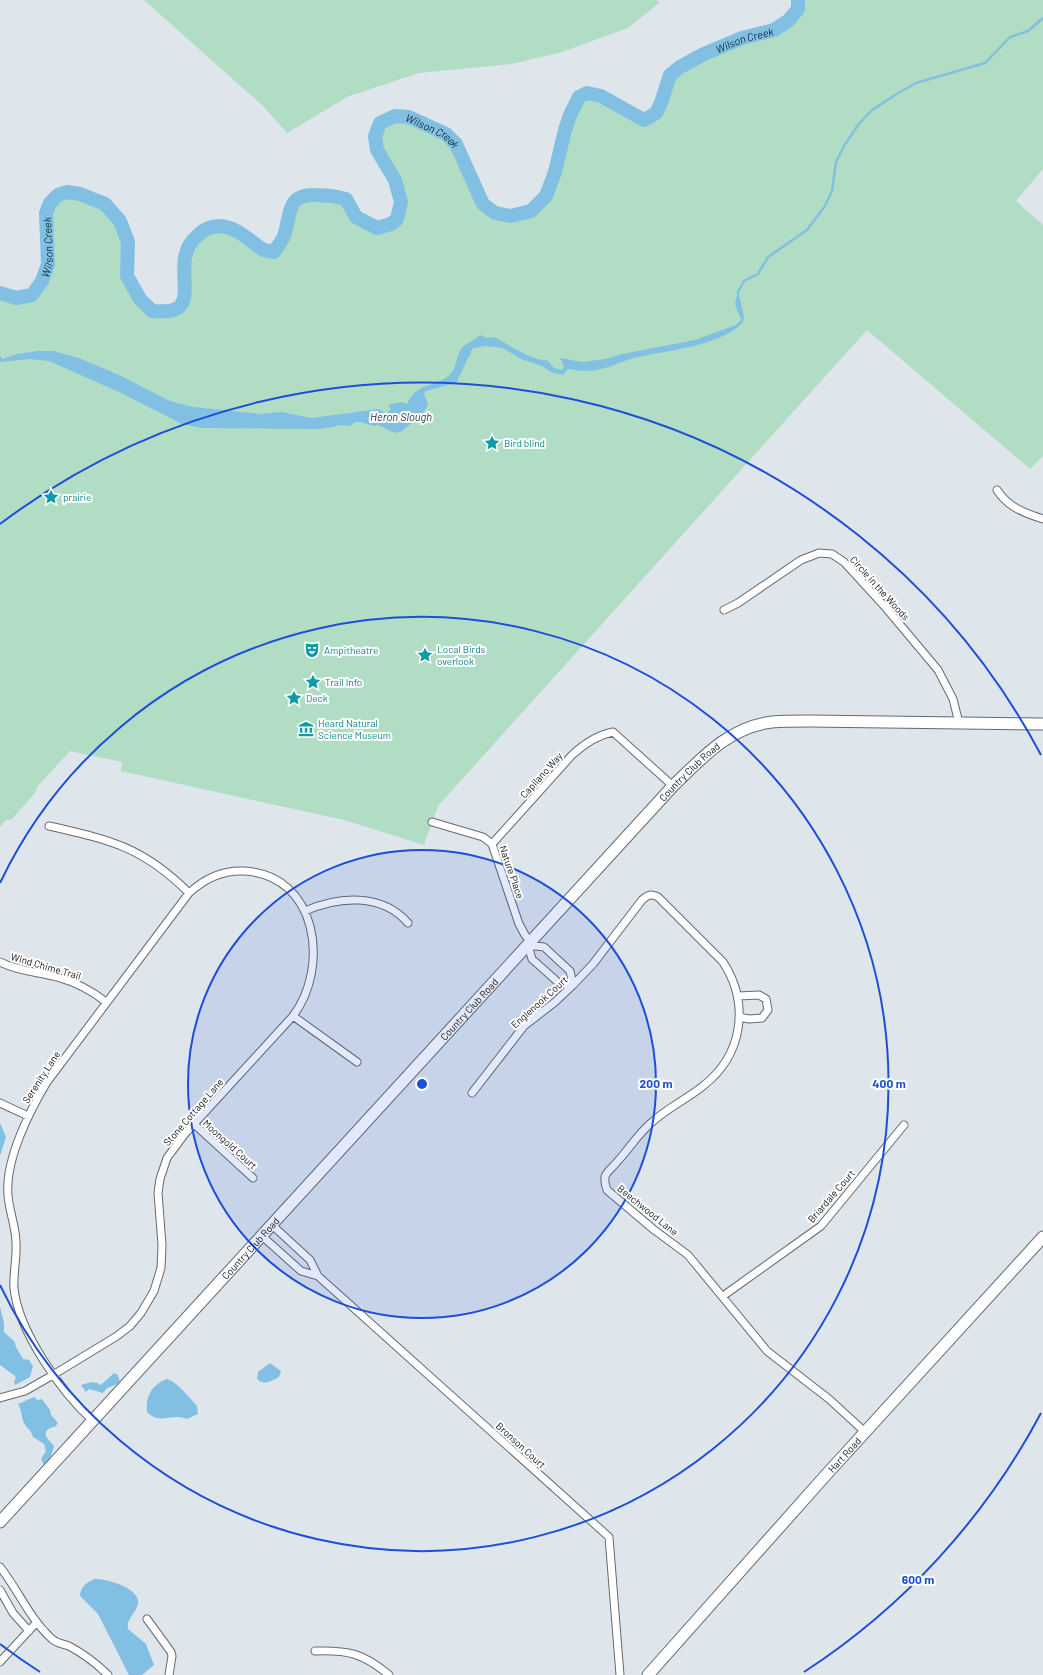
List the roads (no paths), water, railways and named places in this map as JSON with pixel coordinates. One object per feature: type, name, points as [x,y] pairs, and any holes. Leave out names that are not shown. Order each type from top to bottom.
[{"type":"main road","name":"Country Club Road","points":[[0,1522],[94,1421],[673,786],[710,750],[738,732],[770,722],[809,721],[1043,724]]},
{"type":"main road","name":"Hart Road","points":[[648,1675],[865,1432],[1043,1238]]},
{"type":"street","points":[[997,490],[1004,500],[1012,506],[1043,519]]},
{"type":"street","name":"Circle in the Woods","points":[[724,610],[738,604],[801,560],[819,553],[832,554],[844,562],[938,670],[953,698],[959,723]]},
{"type":"street","name":"Capilano Way","points":[[492,844],[572,755],[595,737],[613,732],[673,786]]},
{"type":"street","name":"Nature Place","points":[[432,822],[483,837],[492,844],[519,924],[530,943],[532,959],[560,984],[573,985]]},
{"type":"street","points":[[49,826],[95,836],[125,847],[160,867],[189,894]]},
{"type":"street","name":"Serenity Lane","points":[[94,1421],[83,1412],[53,1375],[24,1325],[16,1303],[14,1288],[16,1243],[9,1201],[8,1182],[18,1144],[28,1116],[47,1082],[106,1002],[189,894],[203,882],[215,876],[235,871],[248,871],[267,876],[285,886],[300,901],[305,911]]},
{"type":"street","name":"Englenook Court","points":[[472,1093],[524,1026],[573,985],[593,964],[632,911],[648,895],[653,894]]},
{"type":"street","name":"Beechwood Lane","points":[[653,894],[658,897],[723,962],[729,970],[738,996],[740,1026],[734,1048],[719,1072],[703,1087],[670,1107],[645,1128],[605,1174],[604,1181],[607,1190],[625,1206],[688,1255],[767,1351],[829,1399],[865,1432]]},
{"type":"street","points":[[305,911],[337,901],[360,900],[393,909],[408,923]]},
{"type":"street","name":"Stone Cottage Lane","points":[[0,1398],[25,1391],[123,1331],[138,1316],[150,1299],[159,1276],[162,1261],[162,1238],[158,1200],[160,1179],[170,1153],[194,1124],[293,1016],[301,1004],[307,991],[313,967],[313,937],[305,911]]},
{"type":"street","points":[[530,943],[544,947],[570,971],[573,985]]},
{"type":"street","name":"Wind Chime Trail","points":[[0,962],[20,970],[75,983],[89,990],[106,1002]]},
{"type":"street","points":[[738,996],[759,995],[766,999],[768,1010],[762,1018],[749,1019],[739,1017]]},
{"type":"street","points":[[293,1016],[357,1062]]},
{"type":"street","points":[[0,1103],[28,1116]]},
{"type":"street","name":"Moongold Court","points":[[194,1124],[253,1178]]},
{"type":"street","name":"Briardale Court","points":[[723,1296],[821,1226],[904,1125]]},
{"type":"street","name":"Bronson Court","points":[[272,1225],[310,1260],[318,1276],[609,1537],[620,1675]]},
{"type":"street","name":"Bronson Court","points":[[262,1236],[301,1271],[318,1276]]},
{"type":"street","points":[[0,1567],[12,1582],[36,1623],[54,1640],[90,1658],[108,1675]]},
{"type":"street","points":[[0,1590],[13,1613],[28,1631]]},
{"type":"street","points":[[147,1619],[171,1652],[172,1656],[169,1675]]},
{"type":"street","points":[[0,1662],[36,1623]]},
{"type":"street","points":[[315,1651],[339,1650],[361,1656],[377,1665],[389,1675]]},
{"type":"water","name":"Heron Slough","points":[[738,290],[744,317],[743,322],[733,330],[721,337],[707,342],[634,358],[607,368],[590,371],[568,369],[563,375],[551,372],[542,366],[521,359],[503,348],[485,346],[473,348],[456,383],[426,391],[424,394],[428,404],[426,409],[402,431],[395,433],[378,425],[374,426],[361,422],[355,422],[350,426],[338,425],[318,429],[201,428],[182,424],[119,392],[49,361],[29,359],[0,362],[0,355],[2,359],[17,354],[38,351],[53,351],[79,358],[119,375],[170,401],[193,407],[260,414],[281,412],[312,418],[379,409],[386,414],[391,409],[388,405],[401,402],[407,404],[417,391],[439,382],[451,373],[461,350],[480,335],[487,338],[494,337],[520,352],[541,360],[547,360],[554,368],[562,370],[564,366],[560,358],[582,362],[606,359],[622,354],[695,340],[736,325],[741,320],[735,304]]},
{"type":"water","points":[[0,1123],[6,1137],[0,1156]]},
{"type":"water","points":[[0,1307],[4,1323],[4,1332],[14,1341],[23,1359],[29,1360],[33,1366],[30,1377],[15,1385],[15,1376],[0,1365]]},
{"type":"water","points":[[270,1363],[281,1371],[279,1377],[268,1382],[262,1382],[257,1379],[258,1372]]},
{"type":"water","points":[[114,1373],[118,1375],[120,1383],[107,1388],[103,1393],[89,1389],[86,1392],[81,1385],[93,1382],[101,1385]]},
{"type":"water","points":[[167,1379],[178,1386],[191,1399],[197,1406],[198,1414],[187,1419],[176,1417],[162,1419],[152,1416],[147,1412],[148,1396],[157,1384]]},
{"type":"water","points":[[34,1397],[38,1400],[42,1399],[50,1410],[51,1415],[58,1423],[55,1427],[46,1432],[47,1438],[54,1446],[50,1459],[44,1465],[41,1459],[46,1451],[44,1444],[33,1437],[32,1433],[25,1425],[18,1404]]},
{"type":"water","points":[[95,1579],[115,1583],[129,1589],[138,1598],[137,1607],[128,1622],[128,1629],[146,1644],[154,1665],[142,1675],[129,1675],[98,1614],[80,1596],[84,1585]]},
{"type":"waterway","name":"Wilson Creek","points":[[0,293],[16,298],[32,295],[42,281],[48,264],[46,213],[50,203],[58,195],[67,192],[80,194],[105,204],[120,221],[128,242],[127,276],[140,299],[152,311],[170,311],[179,307],[183,301],[185,293],[184,264],[186,254],[190,245],[204,230],[216,226],[226,227],[242,234],[262,249],[274,252],[284,236],[291,207],[294,202],[299,198],[315,195],[346,199],[356,217],[377,228],[391,224],[397,219],[401,202],[395,180],[377,150],[375,136],[380,123],[395,116],[409,117],[446,134],[456,144],[483,204],[495,213],[510,216],[531,211],[546,196],[555,172],[565,130],[570,115],[579,97],[587,93],[601,96],[644,120],[656,113],[661,103],[670,75],[680,67],[704,54],[742,38],[774,30],[788,21],[798,9],[798,0]]},
{"type":"waterway","points":[[738,292],[744,281],[758,274],[768,257],[807,230],[825,206],[832,191],[836,162],[844,146],[858,125],[872,110],[916,83],[985,63],[1010,37],[1028,31],[1043,18]]},
{"type":"place","name":"Bird blind","points":[[492,443]]},
{"type":"place","name":"prairie","points":[[51,497]]},
{"type":"place","name":"Ampitheatre","points":[[312,650]]},
{"type":"place","name":"Local Birds overlook","points":[[425,655]]},
{"type":"place","name":"Trail Info","points":[[313,682]]},
{"type":"place","name":"Deck","points":[[294,698]]},
{"type":"place","name":"Heard Natural Science Museum","points":[[306,729]]}]
